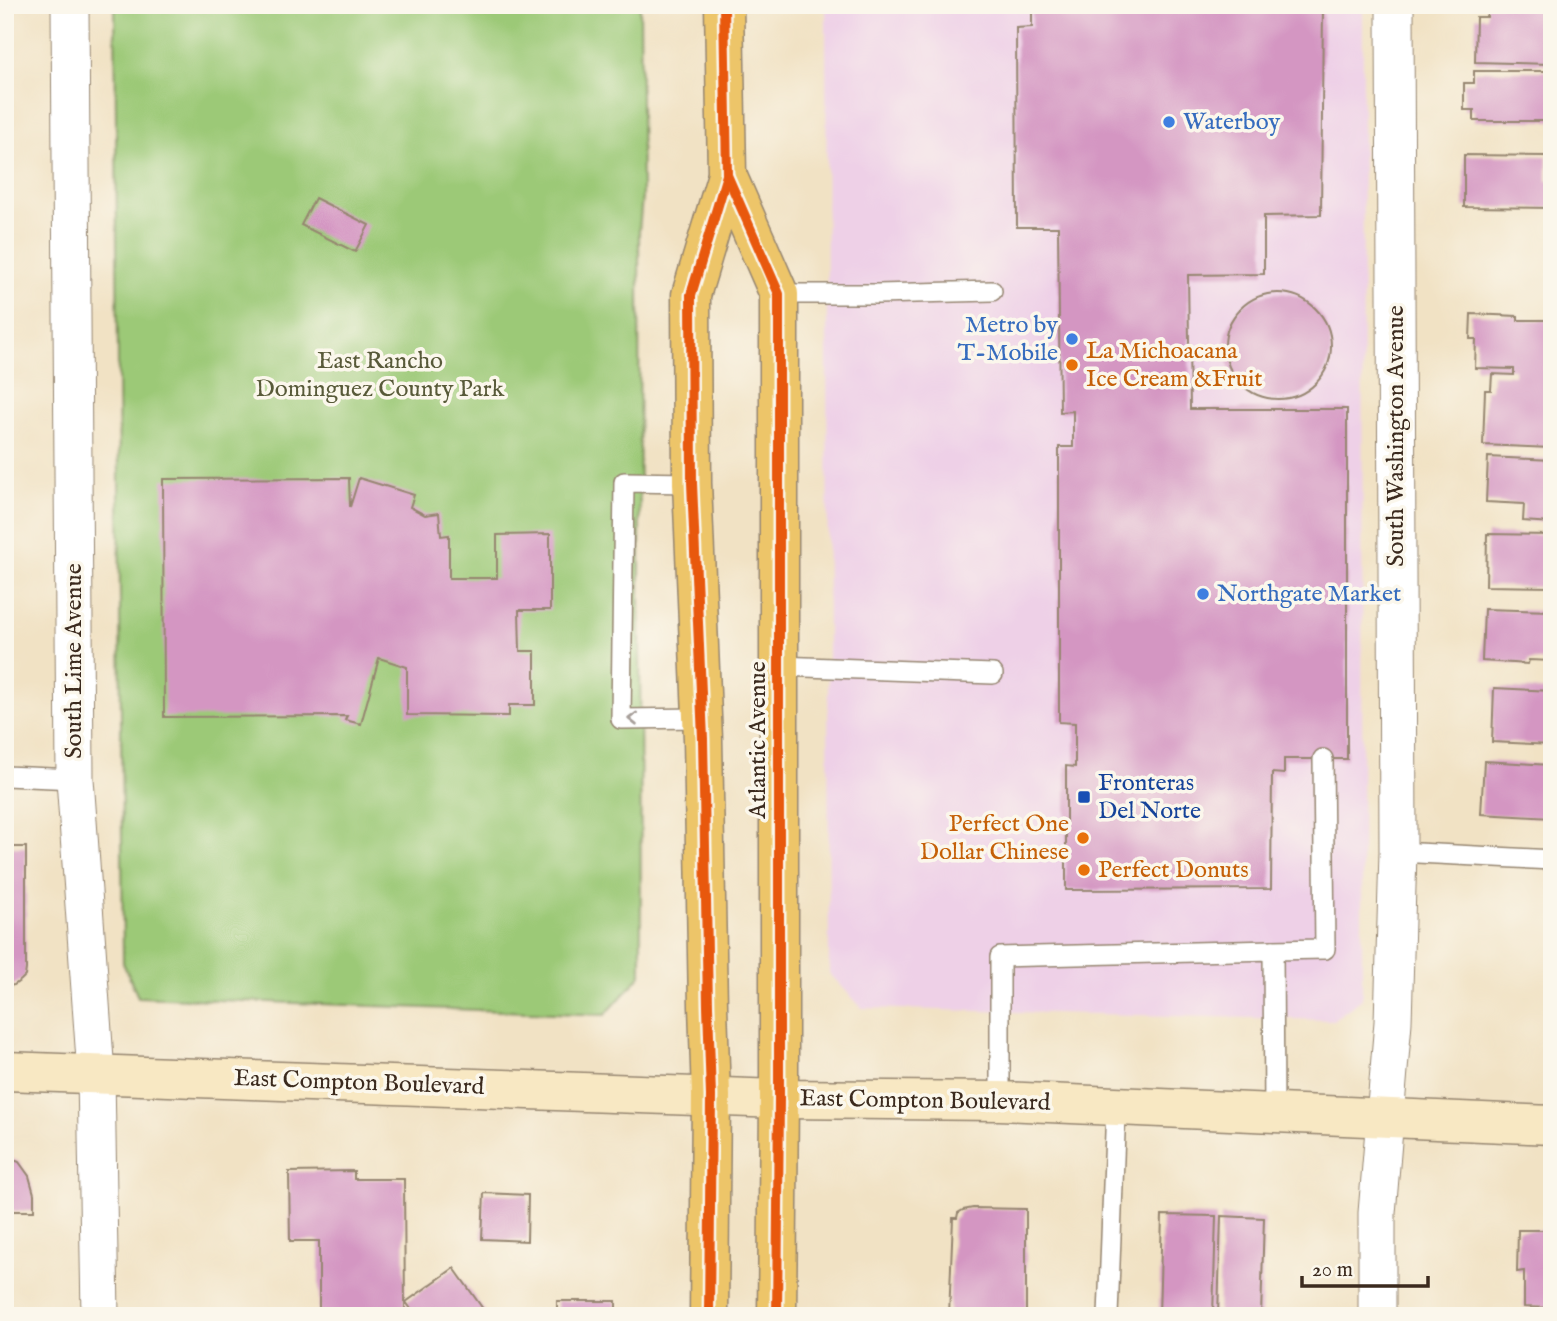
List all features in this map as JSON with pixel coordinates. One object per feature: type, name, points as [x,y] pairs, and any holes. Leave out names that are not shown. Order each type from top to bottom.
[{"type":"main road","name":"Atlantic Avenue","points":[[709,1316],[711,1096],[692,483],[691,295],[727,175],[724,5]]},
{"type":"main road","name":"Atlantic Avenue","points":[[727,175],[779,294],[777,1316]]},
{"type":"main road","name":"East Compton Boulevard","points":[[5,1070],[779,1099],[1000,1101],[1552,1125]]},
{"type":"street","name":"South Lime Avenue","points":[[70,5],[75,779],[96,1074],[100,1316]]},
{"type":"street","name":"South Washington Avenue","points":[[1377,1316],[1377,1213],[1393,1022],[1398,852],[1395,5]]},
{"type":"lane","points":[[779,294],[992,291]]},
{"type":"lane","points":[[692,483],[624,482],[621,719],[701,718]]},
{"type":"lane","points":[[779,666],[993,674]]},
{"type":"lane","points":[[1000,1101],[1000,957],[1325,949],[1323,759]]},
{"type":"lane","points":[[5,776],[75,779]]},
{"type":"lane","points":[[1398,852],[1552,860]]},
{"type":"lane","points":[[1273,950],[1274,1113]]},
{"type":"lane","points":[[1108,1316],[1115,1106]]},
{"type":"shaded area","points":[[826,5],[1363,5],[1362,999],[1333,1020],[862,1008],[829,973]]},
{"type":"green space","name":"East Rancho Dominguez County Park","points":[[115,5],[640,5],[641,975],[605,1015],[138,997],[123,963]]},
{"type":"building","points":[[1032,5],[1323,5],[1321,215],[1264,216],[1264,274],[1188,275],[1190,409],[1347,409],[1347,759],[1284,759],[1284,774],[1272,773],[1271,889],[1066,890],[1066,766],[1075,767],[1075,723],[1059,722],[1059,447],[1073,447],[1073,411],[1060,412],[1058,227],[1017,227],[1016,28],[1032,27]]},
{"type":"building","points":[[1487,5],[1550,5],[1549,64],[1475,62],[1476,17],[1487,17]]},
{"type":"building","points":[[1474,71],[1552,71],[1552,121],[1474,121],[1474,110],[1464,110],[1464,83],[1474,83]]},
{"type":"building","points":[[1464,155],[1547,156],[1547,181],[1552,181],[1552,208],[1464,207]]},
{"type":"building","points":[[315,198],[369,225],[355,252],[301,225]]},
{"type":"building","points":[[1278,293],[1298,297],[1315,309],[1327,326],[1331,346],[1327,366],[1315,383],[1298,395],[1278,399],[1258,395],[1241,383],[1229,366],[1225,346],[1229,326],[1241,309],[1258,297]]},
{"type":"building","points":[[1471,314],[1518,316],[1518,320],[1552,320],[1552,372],[1547,372],[1546,397],[1552,397],[1552,448],[1483,445],[1485,390],[1491,390],[1492,374],[1514,375],[1514,369],[1475,368],[1476,339],[1470,339]]},
{"type":"building","points":[[1488,457],[1552,460],[1552,523],[1523,521],[1524,504],[1486,502]]},
{"type":"building","points":[[349,478],[350,507],[359,478],[414,495],[410,507],[425,515],[439,513],[441,536],[449,535],[449,578],[497,578],[497,535],[550,534],[550,610],[519,610],[520,651],[535,651],[535,705],[509,705],[509,716],[407,715],[407,667],[379,658],[361,724],[345,720],[347,716],[164,717],[163,479]]},
{"type":"building","points":[[1487,534],[1552,535],[1552,587],[1486,586]]},
{"type":"building","points":[[1484,609],[1552,611],[1552,661],[1529,660],[1528,664],[1482,661]]},
{"type":"building","points":[[1494,688],[1552,691],[1552,745],[1492,742]]},
{"type":"building","points":[[1484,761],[1550,765],[1549,796],[1552,796],[1552,818],[1481,814]]},
{"type":"building","points":[[5,847],[26,847],[26,969],[21,980],[8,986],[5,986]]},
{"type":"building","points":[[5,1159],[19,1162],[29,1176],[34,1194],[34,1211],[5,1211]]},
{"type":"building","points":[[354,1171],[354,1179],[404,1179],[405,1316],[319,1316],[319,1241],[290,1241],[289,1172]]},
{"type":"building","points":[[484,1193],[528,1195],[527,1241],[482,1239]]},
{"type":"building","points":[[1026,1209],[1026,1316],[949,1316],[953,1218],[957,1218],[958,1213],[963,1210]]},
{"type":"building","points":[[1162,1215],[1216,1216],[1213,1316],[1159,1316]]},
{"type":"building","points":[[1221,1216],[1264,1218],[1261,1316],[1218,1316]]},
{"type":"building","points":[[1518,1230],[1552,1230],[1552,1308],[1524,1307],[1524,1271],[1517,1272]]},
{"type":"building","points":[[454,1268],[488,1316],[416,1316],[406,1302]]},
{"type":"building","points":[[557,1301],[616,1301],[616,1316],[557,1316]]},
{"type":"cycle path","points":[[709,1316],[711,1096],[703,739],[692,483],[691,295],[727,175],[724,5]]},
{"type":"cycle path","points":[[727,175],[779,294],[777,1316]]},
{"type":"place","name":"Waterboy","points":[[1169,122]]},
{"type":"place","name":"Metro by T-Mobile","points":[[1072,339]]},
{"type":"place","name":"La Michoacana Ice Cream &Fruit","points":[[1072,365]]},
{"type":"place","name":"Northgate Market","points":[[1203,594]]},
{"type":"place","name":"Fronteras Del Norte","points":[[1084,797]]},
{"type":"place","name":"Perfect One Dollar Chinese","points":[[1083,838]]},
{"type":"place","name":"Perfect Donuts","points":[[1084,870]]}]
